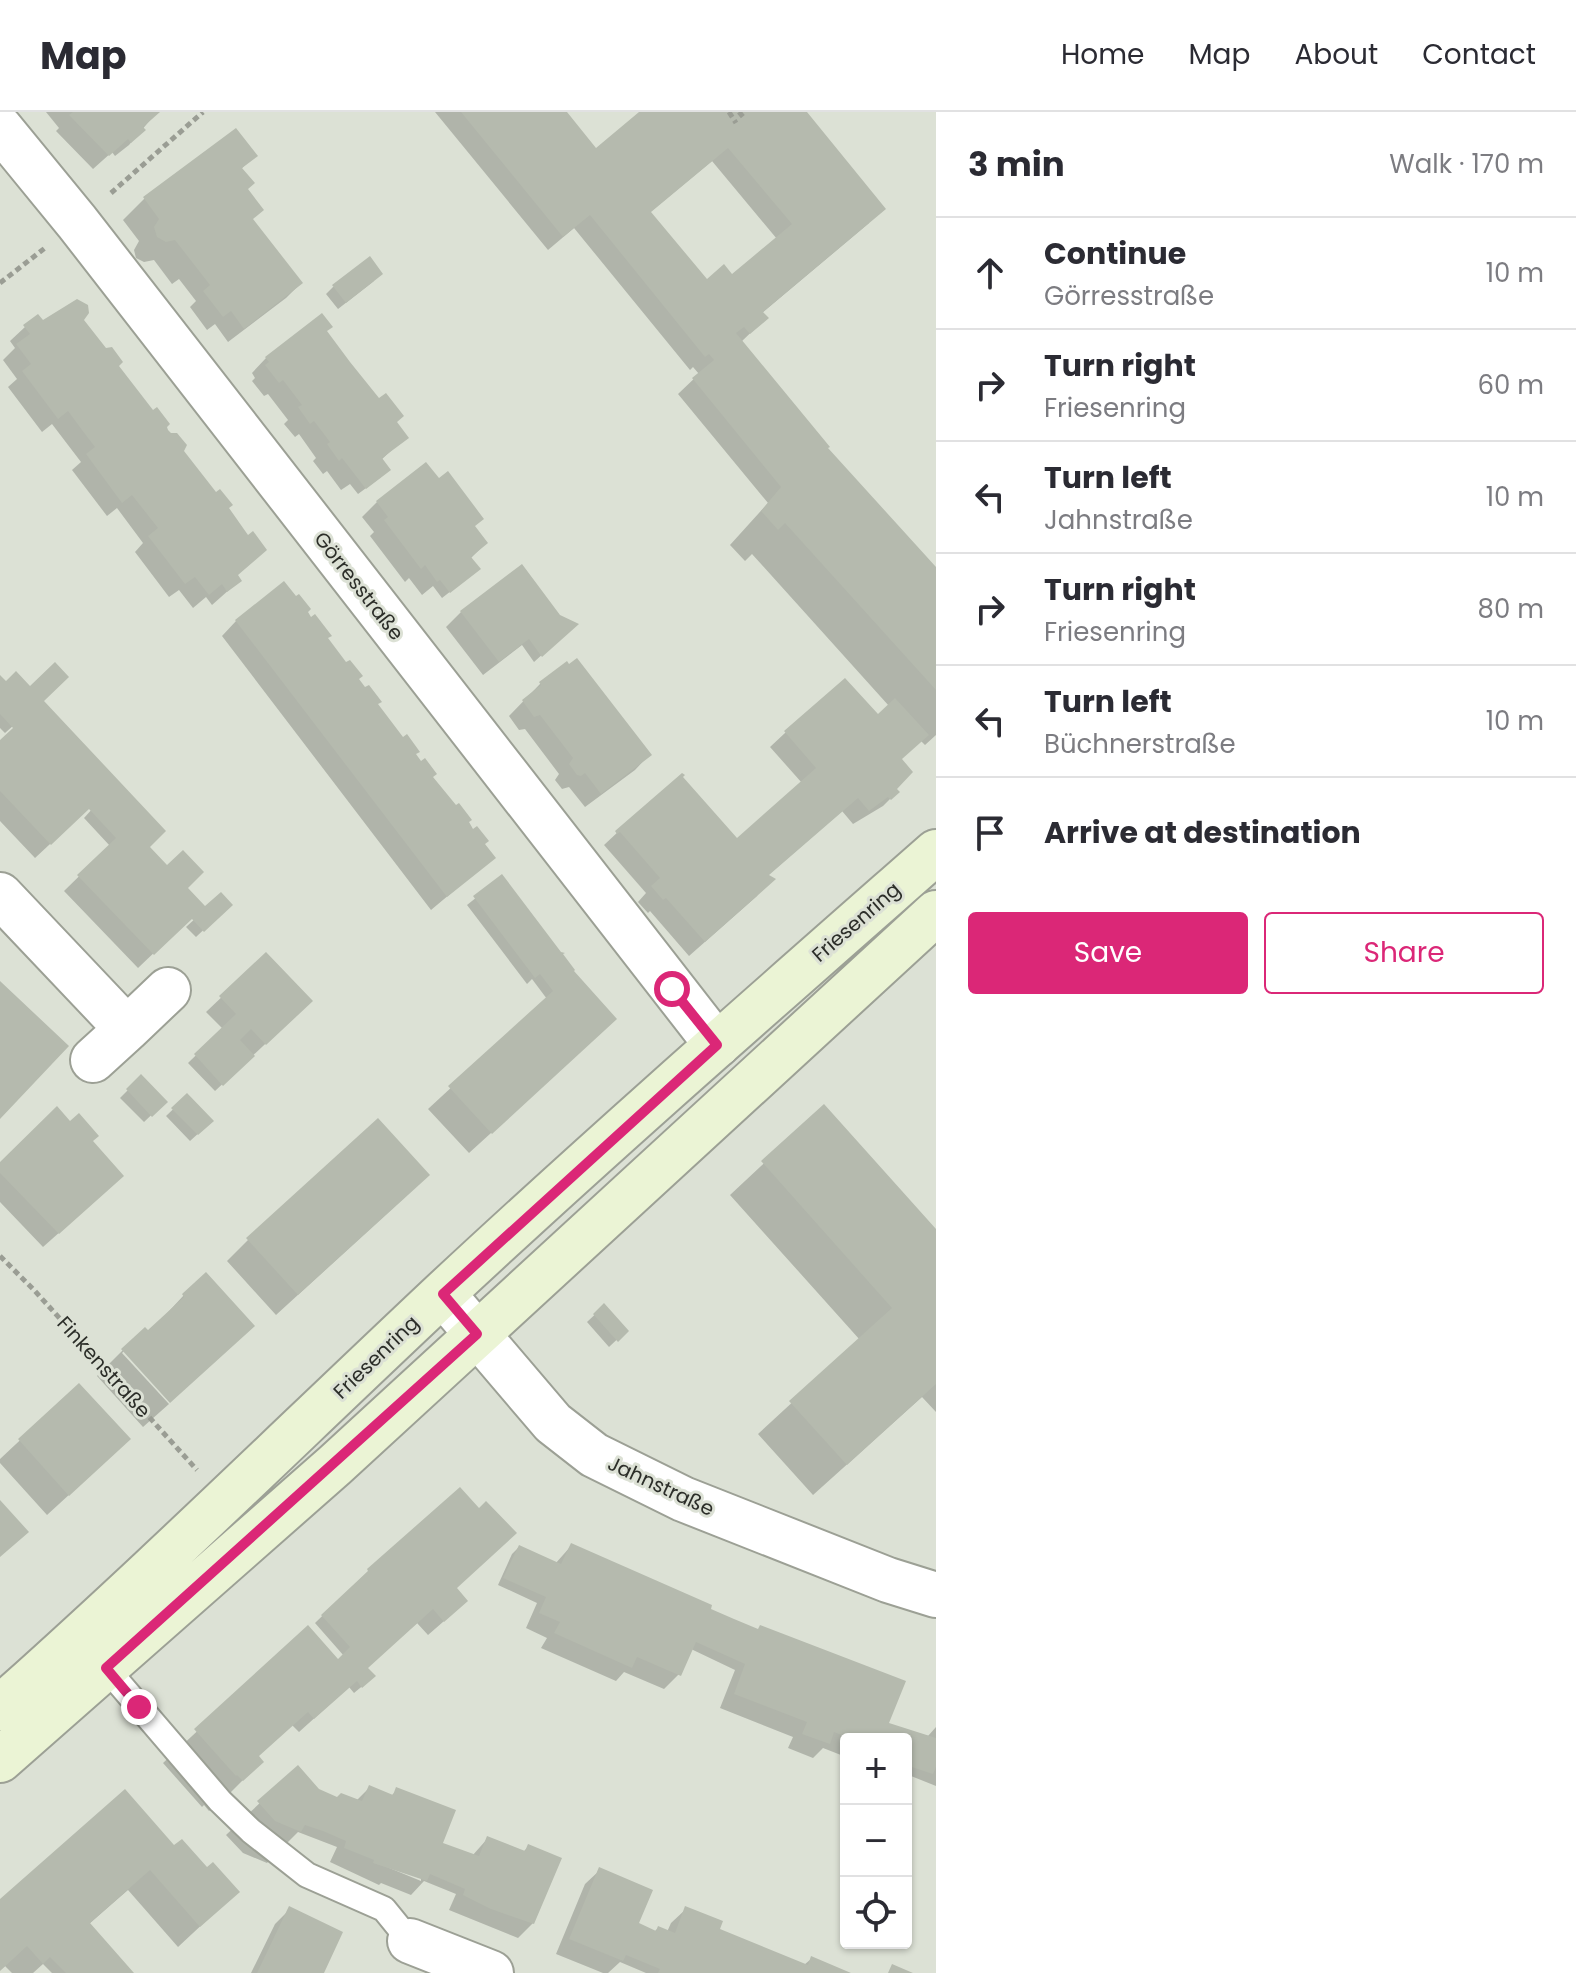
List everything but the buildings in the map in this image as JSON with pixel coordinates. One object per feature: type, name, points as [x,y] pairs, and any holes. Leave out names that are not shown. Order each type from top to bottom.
[{"type":"main road","name":"Friesenring","points":[[0,1708],[443,1294],[717,1045],[936,852]]},
{"type":"main road","points":[[0,1760],[477,1334],[936,913]]},
{"type":"street","name":"Görresstraße","points":[[0,128],[77,222],[717,1045]]},
{"type":"street","points":[[0,895],[127,1029]]},
{"type":"street","points":[[93,1060],[168,990]]},
{"type":"street","name":"Jahnstraße","points":[[443,1294],[553,1423],[594,1455],[683,1499],[888,1580],[936,1595]]},
{"type":"street","points":[[410,1941],[491,1973]]},
{"type":"lane","points":[[106,1668],[220,1801],[251,1831],[307,1875],[384,1909],[410,1941]]},
{"type":"path","points":[[0,283],[77,222],[203,112]]},
{"type":"path","points":[[729,112],[736,123]]},
{"type":"path","points":[[739,112],[744,118]]},
{"type":"path","name":"Finkenstraße","points":[[0,1256],[206,1479]]},
{"type":"route","points":[[139,1707],[106,1668],[477,1334],[443,1294],[717,1045],[672,989]]}]
